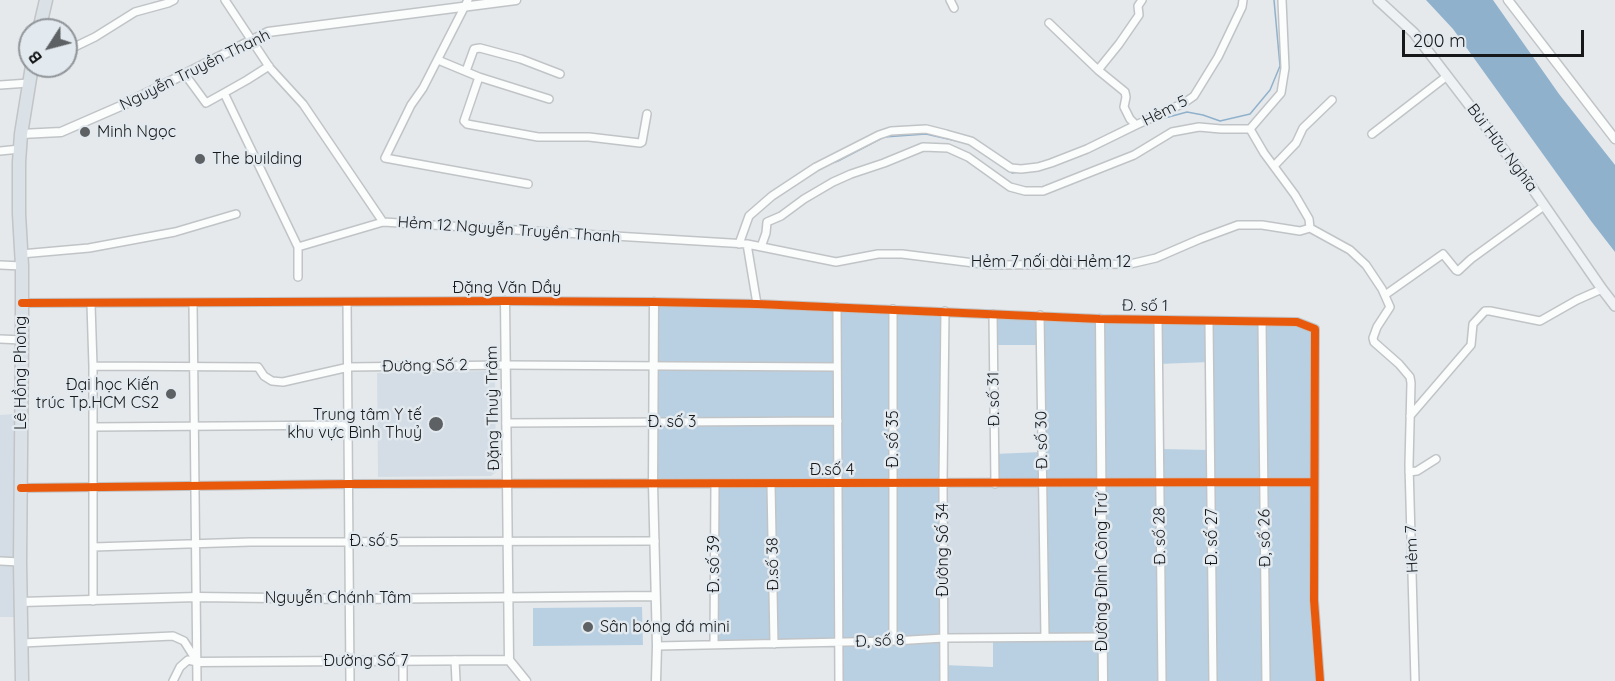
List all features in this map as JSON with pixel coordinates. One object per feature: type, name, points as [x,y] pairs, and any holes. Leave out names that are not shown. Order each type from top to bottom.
[{"type":"highway","points":[[42,18],[46,0]]},
{"type":"highway","name":"Lê Hồng Phong","points":[[22,681],[20,562],[22,260],[19,214],[21,134],[30,78]]},
{"type":"main road","name":"Bùi Hữu Nghĩa","points":[[1378,0],[1414,33],[1526,179],[1615,306]]},
{"type":"street","points":[[78,45],[135,12],[174,0]]},
{"type":"street","points":[[225,0],[268,66],[303,104],[383,222]]},
{"type":"street","name":"Nguyễn Truyền Thanh","points":[[21,134],[61,132],[123,105],[268,32],[466,4],[516,0]]},
{"type":"street","points":[[950,0],[954,8]]},
{"type":"street","points":[[1098,70],[1138,15],[1138,6],[1142,0]]},
{"type":"street","name":"Hẻm 5","points":[[1049,23],[1098,70],[1125,92],[1124,107],[1136,126],[1194,96],[1218,57],[1242,7],[1243,0]]},
{"type":"street","points":[[761,247],[767,222],[781,216],[804,199],[851,174],[924,147],[948,148],[968,157],[1010,187],[1025,191],[1043,191],[1134,155],[1172,132],[1198,127],[1250,129],[1281,93],[1285,68],[1282,0]]},
{"type":"street","points":[[1508,0],[1615,139]]},
{"type":"street","points":[[466,4],[385,158],[528,184]]},
{"type":"street","points":[[466,71],[474,49],[480,48],[521,59],[560,74]]},
{"type":"street","points":[[438,60],[479,77],[549,99]]},
{"type":"street","points":[[184,73],[206,103],[268,66]]},
{"type":"street","points":[[1372,134],[1447,76]]},
{"type":"street","points":[[479,77],[464,121],[467,124],[538,137],[589,137],[640,143],[647,114]]},
{"type":"street","points":[[0,86],[29,83]]},
{"type":"street","points":[[224,93],[298,247],[298,277]]},
{"type":"street","points":[[1274,166],[1296,143],[1303,128],[1332,100]]},
{"type":"street","points":[[757,304],[743,244],[749,216],[772,196],[816,167],[891,131],[926,129],[955,136],[971,141],[1011,168],[1021,169],[1051,163],[1136,126]]},
{"type":"street","points":[[1250,129],[1295,195],[1309,219],[1310,228],[1350,250],[1366,265],[1385,295],[1443,254],[1458,271],[1544,206]]},
{"type":"street","points":[[0,151],[20,149]]},
{"type":"street","points":[[0,265],[175,232],[236,214]]},
{"type":"street","name":"Hẻm 12 Nguyễn Truyền Thanh","points":[[298,247],[383,222],[743,244]]},
{"type":"street","name":"Hẻm 7 nối dài Hẻm 12","points":[[743,244],[836,261],[878,254],[902,254],[990,265],[1130,264],[1156,258],[1238,225],[1262,225],[1300,231],[1310,228]]},
{"type":"street","points":[[1410,417],[1471,345],[1473,324],[1485,311],[1490,310],[1540,321],[1602,289]]},
{"type":"street","name":"Hẻm 7","points":[[1385,295],[1390,307],[1377,327],[1374,342],[1410,376],[1411,383],[1409,472],[1415,681]]},
{"type":"street","name":"Đặng Thuỳ Trâm","points":[[505,301],[509,660]]},
{"type":"street","points":[[347,302],[351,681]]},
{"type":"street","points":[[654,302],[653,484],[656,681]]},
{"type":"street","name":"Đặng Văn Dầy","points":[[22,303],[654,302],[993,314]]},
{"type":"street","points":[[194,303],[197,681]]},
{"type":"street","points":[[91,304],[93,601]]},
{"type":"street","points":[[837,308],[839,681]]},
{"type":"street","name":"Đ. số 35","points":[[893,309],[893,641]]},
{"type":"street","name":"Đường Số 34","points":[[944,681],[945,311]]},
{"type":"street","name":"Đ. số 1","points":[[993,314],[1209,322],[1297,322],[1315,329],[1315,389]]},
{"type":"street","name":"Đ. số 31","points":[[993,314],[994,483]]},
{"type":"street","name":"Đ. số 30","points":[[1040,315],[1045,637]]},
{"type":"street","name":"Đường Đinh Công Trứ","points":[[1100,319],[1103,681]]},
{"type":"street","name":"Đ. số 28","points":[[1158,320],[1162,681]]},
{"type":"street","name":"Đ. số 27","points":[[1209,322],[1213,681]]},
{"type":"street","name":"Đ, số 26","points":[[1262,322],[1266,681]]},
{"type":"street","points":[[0,339],[22,340]]},
{"type":"street","name":"Đường Số 2","points":[[93,366],[258,368],[272,381],[283,382],[349,367],[506,365],[837,368]]},
{"type":"street","points":[[1315,389],[1314,600],[1320,681]]},
{"type":"street","points":[[1314,600],[1315,389]]},
{"type":"street","name":"Đ. số 3","points":[[506,423],[838,421]]},
{"type":"street","points":[[93,427],[349,425]]},
{"type":"street","points":[[1409,472],[1417,471],[1436,459]]},
{"type":"street","name":"Đ.số 4","points":[[21,488],[350,484],[1314,482]]},
{"type":"street","name":"Đ. số 39","points":[[714,645],[715,484]]},
{"type":"street","name":"Đ.số 38","points":[[771,484],[774,644]]},
{"type":"street","name":"Đ. số 5","points":[[93,547],[350,541],[655,541]]},
{"type":"street","points":[[0,561],[20,562]]},
{"type":"street","name":"Nguyễn Chánh Tâm","points":[[21,602],[197,597],[655,596]]},
{"type":"street","points":[[22,643],[172,636],[184,641],[197,662]]},
{"type":"street","name":"Đ, số 8","points":[[657,646],[839,643],[944,638],[1103,637]]},
{"type":"street","points":[[173,681],[180,667],[188,660],[197,662]]},
{"type":"street","points":[[455,660],[456,681]]},
{"type":"street","points":[[509,660],[526,681]]},
{"type":"street","name":"Đường Số 7","points":[[197,662],[509,660]]},
{"type":"street","points":[[403,661],[403,681]]},
{"type":"shaded area","points":[[1426,0],[1493,0],[1559,94],[1615,165],[1615,252],[1453,29]]},
{"type":"shaded area","points":[[654,302],[945,311],[944,665],[993,667],[993,641],[1077,638],[1045,637],[1043,483],[995,484],[994,454],[1042,452],[1040,345],[993,345],[993,314],[1297,322],[1315,329],[1314,482],[1319,681],[839,681],[839,643],[716,642],[717,484],[653,484]],"holes":[[[1209,362],[1211,450],[1160,449],[1159,364]]]},
{"type":"shaded area","name":"Trung tâm Y tế khu vực Bình Thuỷ","points":[[491,371],[495,375],[496,472],[491,476],[378,477],[377,373]]},
{"type":"shaded area","points":[[15,414],[15,617],[0,617],[0,415]]},
{"type":"shaded area","points":[[1041,484],[1043,636],[946,638],[944,485]]},
{"type":"shaded area","name":"Sân bóng đá mini","points":[[642,607],[643,645],[533,646],[533,608]]},
{"type":"waterway","points":[[1134,130],[1154,121],[1187,112],[1220,121],[1250,114],[1270,90],[1280,66],[1274,0]]},
{"type":"waterway","points":[[829,164],[884,137],[926,134],[970,144]]},
{"type":"waterway","points":[[1001,165],[1012,173],[1018,172]]},
{"type":"waterway","points":[[1031,171],[1041,169]]},
{"type":"cycle path","points":[[22,303],[654,302],[757,304],[1100,319],[1297,322],[1315,329],[1314,600],[1320,681]]},
{"type":"cycle path","points":[[21,488],[350,484],[1314,482]]},
{"type":"place","name":"Minh Ngọc","points":[[85,132]]},
{"type":"place","name":"The building","points":[[200,159]]},
{"type":"place","name":"Đại học Kiến trúc Tp.HCM CS2","points":[[171,394]]},
{"type":"place","name":"Trung tâm Y tế khu vực Bình Thuỷ","points":[[436,424]]},
{"type":"place","name":"Sân bóng đá mini","points":[[588,627]]}]
